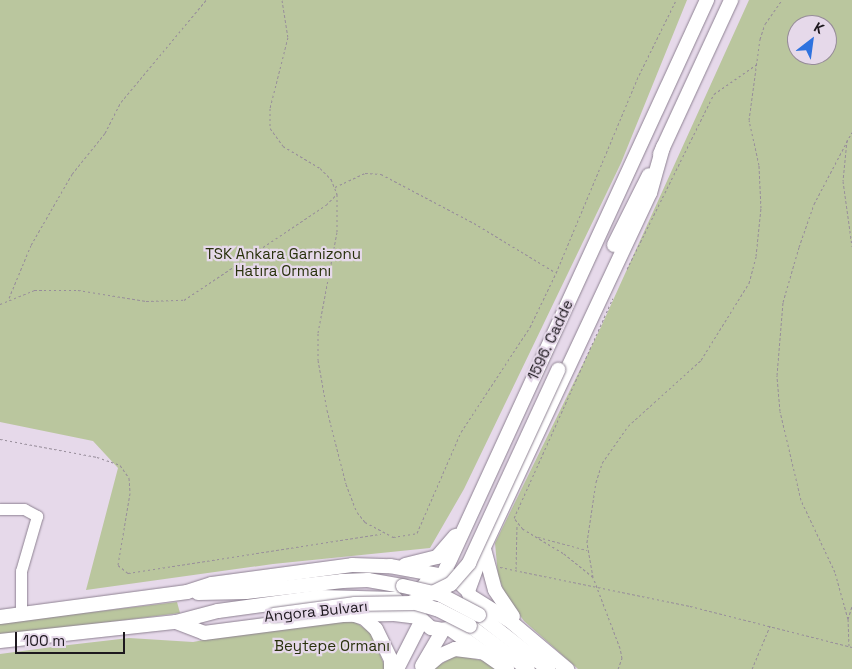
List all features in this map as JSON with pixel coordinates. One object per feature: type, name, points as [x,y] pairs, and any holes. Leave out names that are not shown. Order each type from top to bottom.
[{"type":"main road","name":"1596. Cadde","points":[[444,578],[475,503],[707,0]]},
{"type":"main road","name":"1596. Cadde","points":[[420,619],[416,594],[425,581],[444,578],[469,563],[606,260],[663,147],[731,0]]},
{"type":"main road","name":"1596. Cadde","points":[[421,669],[446,630],[468,616],[469,594],[484,547],[512,491],[650,193],[663,147]]},
{"type":"main road","points":[[486,479],[485,488],[490,499],[497,500],[512,491]]},
{"type":"main road","points":[[395,567],[420,563],[443,553],[475,503]]},
{"type":"main road","points":[[484,547],[486,565],[500,599],[526,634]]},
{"type":"main road","points":[[394,614],[404,607],[410,582],[395,567]]},
{"type":"main road","name":"Angora Bulvarı","points":[[176,622],[200,625],[355,604],[412,603],[433,595],[444,578],[395,567],[316,569],[212,584],[187,592]]},
{"type":"main road","points":[[444,578],[458,579],[469,594],[526,634],[567,669]]},
{"type":"main road","name":"Angora Bulvarı","points":[[0,617],[187,592],[246,592],[342,581],[368,580],[401,593]]},
{"type":"main road","points":[[401,593],[437,610],[474,620],[548,669]]},
{"type":"main road","name":"Angora Bulvarı","points":[[0,641],[176,622],[218,611],[320,598],[401,593]]},
{"type":"main road","name":"Angora Bulvarı","points":[[176,622],[194,632],[204,633],[354,615],[394,614],[420,619]]},
{"type":"main road","points":[[354,615],[364,618],[376,629],[390,660],[391,669]]},
{"type":"main road","points":[[397,669],[420,619],[431,628],[446,630],[488,653],[507,669]]},
{"type":"main road","points":[[474,620],[528,669]]},
{"type":"main road","points":[[424,669],[439,656],[455,649],[488,653]]},
{"type":"street","points":[[0,509],[24,509],[37,516],[21,571],[21,615]]},
{"type":"path","points":[[9,299],[31,245],[72,174],[105,133],[121,102],[206,0]]},
{"type":"path","points":[[282,0],[288,37],[270,108],[270,128],[283,146],[320,168],[335,187],[338,194],[337,232],[321,309],[318,360],[327,410],[351,500],[365,522],[382,534],[393,537],[416,533],[461,432],[530,327],[556,273],[601,161],[676,0]]},
{"type":"path","points":[[618,669],[622,658],[620,648],[593,577],[588,550],[590,514],[602,463],[640,412],[701,360],[749,283],[756,256],[761,208],[759,165],[749,120],[765,24],[782,0]]},
{"type":"path","points":[[623,277],[714,94],[757,64]]},
{"type":"path","points":[[486,565],[516,569],[771,625],[851,646],[848,619],[835,572],[801,500],[780,411],[777,375],[778,332],[785,295],[814,204],[852,132]]},
{"type":"path","points":[[848,139],[843,181],[852,246]]},
{"type":"path","points":[[335,187],[365,173],[381,174],[474,223],[556,273]]},
{"type":"path","points":[[0,304],[34,290],[112,294],[146,301],[184,300],[326,206],[338,194]]},
{"type":"path","points":[[516,569],[516,509],[615,294]]},
{"type":"path","points":[[0,439],[97,457],[120,464],[128,478],[130,493],[118,565],[128,573],[382,534]]},
{"type":"path","points":[[516,523],[593,577]]},
{"type":"path","points":[[535,536],[570,542],[588,550]]},
{"type":"path","points":[[848,619],[852,606]]},
{"type":"path","points":[[752,669],[771,625]]},
{"type":"green space","name":"TSK Ankara Garnizonu Hatıra Ormanı","points":[[0,0],[687,0],[621,163],[464,489],[430,548],[273,564],[86,590],[118,468],[93,441],[0,422]]},
{"type":"green space","points":[[749,0],[852,0],[852,669],[578,669],[524,621],[506,596],[498,576],[495,543],[600,329]]},
{"type":"green space","points":[[177,602],[180,613],[0,636],[0,623]]},
{"type":"green space","name":"Beytepe Ormanı","points":[[354,621],[371,633],[386,669],[0,669],[0,654],[129,638],[193,642],[263,629]]},
{"type":"green space","points":[[457,655],[489,662],[497,669],[432,669]]}]
